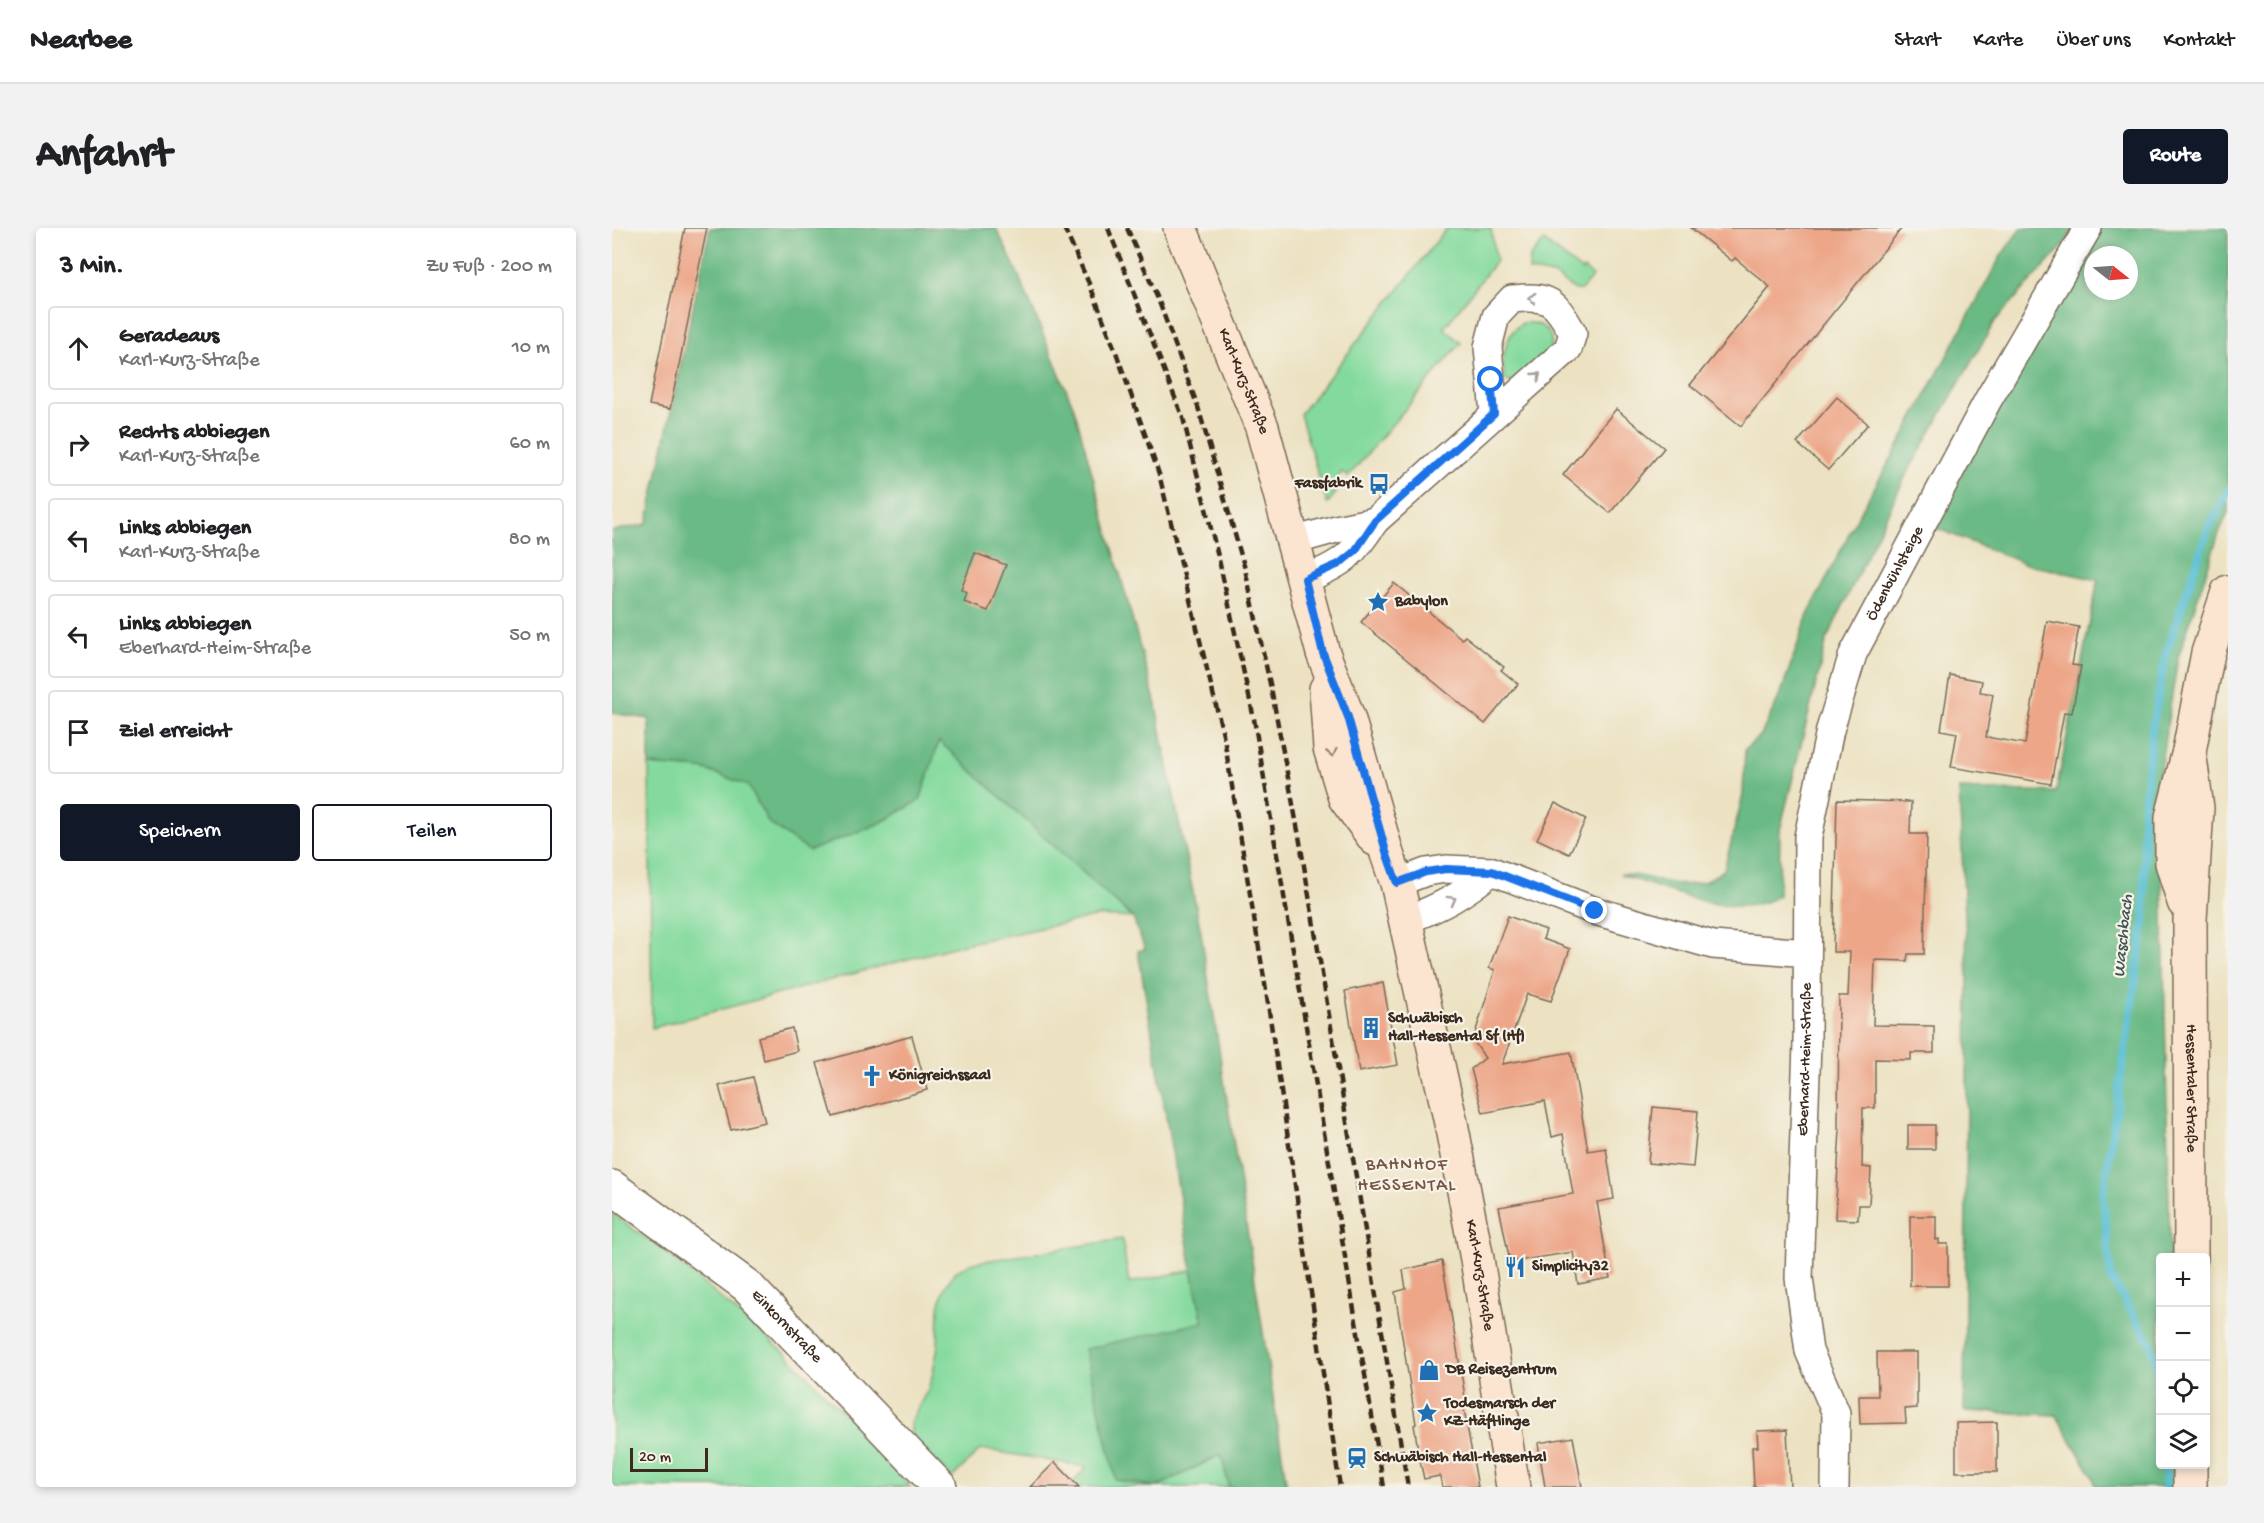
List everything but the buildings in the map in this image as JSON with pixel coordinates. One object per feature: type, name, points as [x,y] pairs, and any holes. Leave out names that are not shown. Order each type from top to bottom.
[{"type":"main road","name":"Karl-Kurz-Straße","points":[[1180,228],[1262,427],[1305,579],[1323,653],[1348,717],[1406,921],[1451,1123],[1477,1259],[1513,1487]]},
{"type":"main road","name":"Hessentaler Straße","points":[[2191,1253],[2190,919],[2197,808],[2189,751],[2208,652],[2228,592]]},
{"type":"main road","points":[[2190,1469],[2190,1487]]},
{"type":"street","name":"Ödenbühlsteige","points":[[1807,952],[1808,837],[1830,730],[1853,654],[1988,400],[2088,228]]},
{"type":"street","points":[[1305,579],[1339,564],[1355,551],[1375,521],[1494,414]]},
{"type":"street","points":[[1293,542],[1336,529],[1375,521]]},
{"type":"street","points":[[1392,869],[1426,872],[1446,869],[1492,871],[1595,911],[1713,945],[1807,952]]},
{"type":"street","points":[[1406,921],[1440,907],[1468,891],[1492,871]]},
{"type":"street","name":"Eberhard-Heim-Straße","points":[[1807,952],[1807,1043],[1799,1278],[1809,1351],[1836,1413],[1835,1487]]},
{"type":"street","name":"Einkornstraße","points":[[612,1187],[747,1286],[940,1487]]},
{"type":"green space","points":[[710,228],[996,228],[1015,267],[1074,408],[1155,701],[1201,933],[1287,1487],[1229,1487],[1221,1454],[1157,1487],[1116,1480],[1085,1349],[1203,1322],[1192,1270],[1138,951],[1145,949],[1133,918],[939,741],[920,800],[880,823],[809,851],[769,823],[748,785],[703,769],[649,765],[649,719],[612,713],[612,531],[647,524]]},
{"type":"green space","points":[[1447,228],[1491,228],[1496,261],[1444,328],[1461,343],[1348,477],[1342,472],[1330,487],[1336,493],[1327,504],[1300,414]]},
{"type":"green space","points":[[2021,228],[2073,228],[2063,246],[1995,321],[1906,475],[1827,639],[1780,830],[1779,895],[1763,903],[1744,906],[1723,905],[1701,901],[1620,874],[1687,884],[1708,880],[1724,870],[1743,795],[1745,749],[1761,735],[1781,693],[1807,617],[1859,514],[2001,256]]},
{"type":"green space","points":[[2099,228],[2228,228],[2228,512],[2178,658],[2160,769],[2170,1253],[2156,1253],[2156,1469],[2174,1469],[2175,1487],[2096,1487],[2093,1477],[2056,1415],[1964,1411],[1968,979],[1959,789],[2056,792],[2098,580],[2026,564],[1931,526],[2084,255],[2084,300],[2138,300],[2138,246],[2089,246]]},
{"type":"green space","points":[[1544,241],[1582,271],[1584,269],[1593,276],[1581,290],[1571,288],[1555,276],[1529,271],[1530,257]]},
{"type":"green space","points":[[1523,323],[1541,325],[1545,328],[1550,337],[1551,349],[1511,383],[1506,380],[1504,373],[1504,357],[1508,340],[1517,327]]},
{"type":"green space","points":[[939,740],[1133,918],[1099,916],[964,944],[652,1028],[649,765],[703,769],[748,785],[769,823],[809,851],[880,823],[920,800]]},
{"type":"green space","points":[[612,1214],[667,1253],[785,1353],[859,1428],[910,1487],[612,1487]]},
{"type":"green space","points":[[1122,1239],[1129,1283],[1192,1270],[1203,1322],[1116,1480],[1156,1487],[1069,1487],[1087,1467],[981,1449],[952,1478],[912,1437],[910,1423],[932,1377],[938,1346],[939,1307],[944,1289],[955,1272],[972,1263]]},
{"type":"green space","points":[[1222,1454],[1229,1487],[1157,1487]]},
{"type":"waterway","name":"Waschbach","points":[[2156,1365],[2151,1344],[2111,1279],[2103,1197],[2145,917],[2143,816],[2152,730],[2166,653],[2209,527],[2228,491]]},
{"type":"waterway","name":"Waschbach","points":[[2165,1469],[2166,1487]]},
{"type":"railway","points":[[1064,228],[1116,352],[1159,474],[1224,738],[1265,984],[1340,1487]]},
{"type":"railway","points":[[1108,228],[1183,418],[1219,560],[1254,719],[1384,1487]]},
{"type":"railway","points":[[1127,228],[1158,299],[1198,407],[1245,569],[1272,693],[1299,836],[1408,1487]]},
{"type":"place","name":"Fassfabrik","points":[[1379,484]]},
{"type":"place","name":"Babylon","points":[[1378,602]]},
{"type":"place","name":"Schwäbisch Hall-Hessental Sf (Hf)","points":[[1371,1028]]},
{"type":"place","name":"Königreichssaal","points":[[872,1076]]},
{"type":"place","name":"Simplicity32","points":[[1515,1267]]},
{"type":"place","name":"DB Reisezentrum","points":[[1429,1370]]},
{"type":"place","name":"Todesmarsch der KZ-Häftlinge","points":[[1427,1413]]},
{"type":"place","name":"Schwäbisch Hall-Hessental","points":[[1357,1458]]},
{"type":"district","name":"BAHNHOF HESSENTAL","points":[[1407,1175]]},
{"type":"route","points":[[1491,380],[1494,414],[1375,521],[1355,551],[1339,564],[1305,579],[1323,653],[1348,717],[1397,883],[1426,872],[1446,869],[1492,871],[1595,911]]}]
